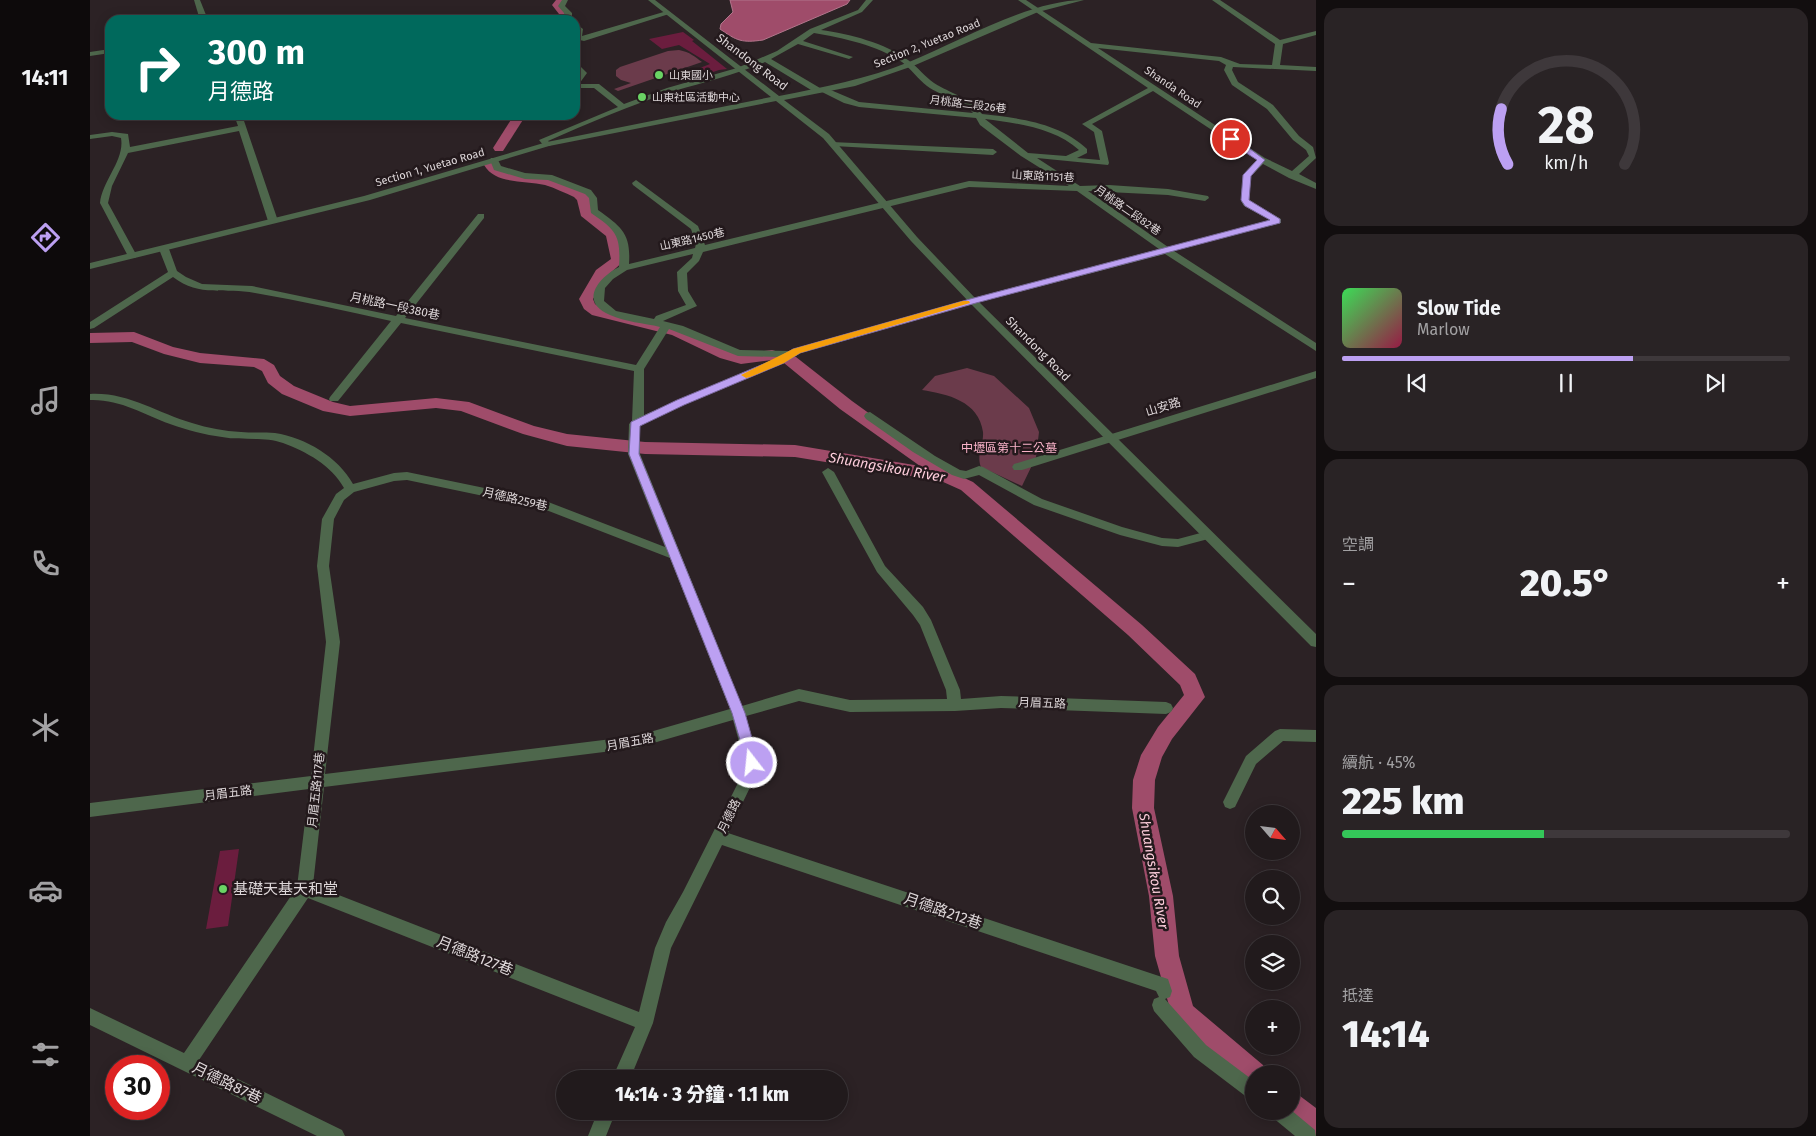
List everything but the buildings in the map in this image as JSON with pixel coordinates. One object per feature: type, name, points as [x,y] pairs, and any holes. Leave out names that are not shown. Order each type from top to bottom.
[{"type":"street","points":[[197,0],[202,15]]},
{"type":"street","points":[[565,0],[561,6],[568,15]]},
{"type":"street","name":"Shandong Road","points":[[651,0],[776,96],[834,144],[883,203],[973,301],[1316,642]]},
{"type":"street","points":[[545,142],[623,107],[670,90],[740,70],[765,60],[799,42],[813,32],[860,11],[870,0]]},
{"type":"street","name":"Shanda Road","points":[[1021,0],[1262,160],[1316,186]]},
{"type":"street","name":"Section 2, Yuetao Road","points":[[776,96],[865,80],[1034,9],[1065,0]]},
{"type":"street","name":"Section 2, Yuetao Road","points":[[1034,9],[1081,0]]},
{"type":"street","points":[[1215,0],[1279,43],[1316,33]]},
{"type":"street","points":[[580,38],[667,13]]},
{"type":"street","name":"月桃路二段82巷","points":[[813,32],[832,34],[894,54],[908,63],[930,84],[964,99],[983,123],[1024,154],[1079,189],[1167,251],[1316,348]]},
{"type":"street","points":[[799,42],[849,56]]},
{"type":"street","points":[[1276,67],[1279,43]]},
{"type":"street","points":[[1089,45],[1221,58],[1230,64],[1316,69]]},
{"type":"street","points":[[90,46],[99,53]]},
{"type":"street","points":[[90,54],[105,52]]},
{"type":"street","name":"月桃路二段26巷","points":[[765,60],[819,89],[851,103],[1037,124],[1059,132],[1081,144],[1084,151],[1067,159]]},
{"type":"street","points":[[1230,64],[1228,70],[1235,83],[1270,107],[1296,138],[1310,149],[1313,156],[1292,176]]},
{"type":"street","points":[[580,85],[596,86],[623,107]]},
{"type":"street","points":[[1024,154],[1105,163],[1098,131],[1086,124],[1154,88]]},
{"type":"street","name":"Section 1, Yuetao Road","points":[[366,196],[545,142],[776,96]]},
{"type":"street","points":[[239,120],[273,219]]},
{"type":"street","points":[[124,152],[242,128]]},
{"type":"street","points":[[90,137],[112,134],[125,136],[127,139],[124,152],[104,195],[104,203],[131,254]]},
{"type":"street","name":"Section 1, Yuetao Road","points":[[90,266],[131,254],[442,177],[545,142]]},
{"type":"street","points":[[834,144],[993,152]]},
{"type":"street","points":[[494,160],[497,168],[525,176],[549,176],[588,192],[594,198],[594,211],[618,228],[624,239],[626,249],[624,268]]},
{"type":"street","points":[[638,421],[785,357],[973,301],[1278,221],[1247,204],[1245,200],[1247,175],[1262,160]]},
{"type":"street","points":[[636,183],[695,228],[699,236],[700,250],[696,259],[682,272],[683,290],[692,306],[660,318],[661,326],[639,369]]},
{"type":"street","name":"山東路1151巷","points":[[883,203],[969,184],[1079,189],[1109,188],[1168,192],[1205,198]]},
{"type":"street","name":"山東路1450巷","points":[[661,326],[612,313],[602,308],[598,302],[597,295],[608,278],[624,268],[883,203]]},
{"type":"street","points":[[334,399],[481,216]]},
{"type":"street","name":"Section 1, Yuetao Road","points":[[90,262],[164,249],[273,219]]},
{"type":"street","points":[[90,326],[173,272],[164,249]]},
{"type":"street","name":"月桃路一段380巷","points":[[173,272],[192,285],[217,289],[252,289],[639,369]]},
{"type":"street","points":[[661,326],[738,353],[747,355],[771,352],[785,357]]},
{"type":"street","name":"月德路","points":[[625,1070],[645,1023],[667,939],[750,773],[752,763],[738,713],[634,454],[635,424],[638,421],[639,369]]},
{"type":"street","name":"山安路","points":[[1018,467],[1316,374]]},
{"type":"street","points":[[90,397],[110,397],[174,422],[202,430],[287,440],[327,460],[343,475],[350,489]]},
{"type":"street","points":[[870,416],[927,455],[958,473],[966,475],[979,470],[1038,502],[1087,520],[1162,542],[1178,543],[1208,535]]},
{"type":"street","points":[[828,472],[881,569],[918,610],[926,624],[953,690],[955,705]]},
{"type":"street","name":"月德路259巷","points":[[350,489],[394,477],[407,476],[424,479],[543,504],[674,555]]},
{"type":"street","name":"月眉五路117巷","points":[[187,1064],[305,889],[333,642],[323,566],[325,536],[328,519],[332,510],[340,497],[350,489]]},
{"type":"street","name":"月眉五路","points":[[90,810],[636,742],[799,695],[809,696],[835,705],[850,706],[955,705],[1002,702],[1166,708]]},
{"type":"street","points":[[1230,802],[1251,760],[1280,735],[1316,736]]},
{"type":"street","name":"月德路212巷","points":[[718,837],[1162,985],[1162,998],[1200,1052],[1245,1085]]},
{"type":"street","name":"月德路127巷","points":[[305,889],[645,1023]]},
{"type":"street","name":"月德路87巷","points":[[90,1016],[336,1136]]},
{"type":"street","points":[[597,1136],[603,1120]]},
{"type":"street","points":[[1289,1120],[1309,1136]]},
{"type":"green space","points":[[679,50],[689,53],[702,62],[618,91],[614,89],[631,83],[621,80],[616,76],[616,70],[620,67],[668,51]]},
{"type":"green space","name":"中壢區第十二公墓","points":[[967,368],[994,376],[1029,408],[1039,432],[1036,457],[1022,486],[981,467],[979,458],[983,432],[980,421],[969,406],[951,397],[922,390],[935,376]]},
{"type":"shaded area","points":[[730,0],[850,0],[847,4],[763,40],[745,41],[736,39],[720,29],[721,24],[733,12]]},
{"type":"waterway","points":[[561,0],[557,5],[564,15]]},
{"type":"waterway","points":[[499,148],[517,120]]},
{"type":"waterway","points":[[490,165],[493,170],[519,179],[546,181],[579,194],[584,199],[586,213],[610,231],[615,242],[618,260],[601,273],[586,299],[589,306],[597,312],[677,332],[726,355],[741,359],[772,355],[790,360],[846,405],[941,473]]},
{"type":"waterway","name":"Shuangsikou River","points":[[90,338],[134,337],[169,351],[200,358],[258,362],[268,368],[274,379],[288,390],[329,407],[350,411],[436,403],[463,406],[529,430],[567,440],[645,448],[795,451],[944,476],[967,486],[1135,630],[1188,680],[1195,697],[1165,733],[1152,755],[1144,780],[1143,808],[1161,896],[1167,956],[1183,1014],[1245,1066]]},
{"type":"waterway","name":"Shuangsikou River","points":[[1300,1112],[1316,1125]]},
{"type":"slow traffic","points":[[746,375],[797,351],[966,303]]},
{"type":"place","name":"山東國小","points":[[659,75]]},
{"type":"place","name":"山東社區活動中心","points":[[642,97]]},
{"type":"place","name":"基礎天基天和堂","points":[[223,889]]},
{"type":"route","points":[[752,763],[738,713],[674,555],[642,469],[634,454],[635,424],[681,402],[781,360],[797,351],[973,301],[1278,221],[1247,204],[1245,200],[1247,175],[1262,160],[1231,139]]}]
